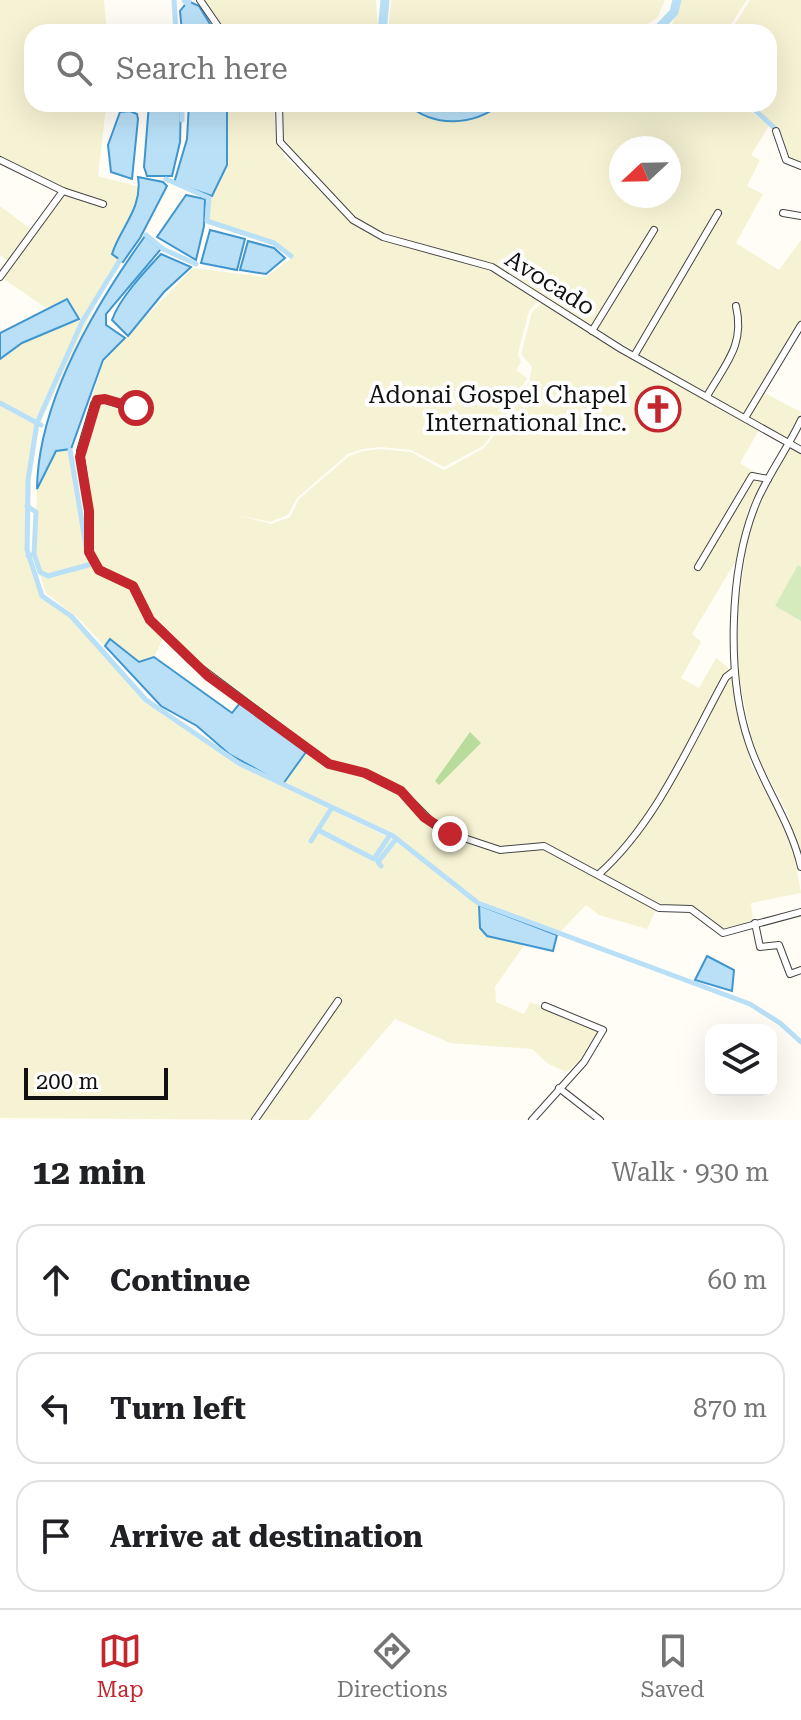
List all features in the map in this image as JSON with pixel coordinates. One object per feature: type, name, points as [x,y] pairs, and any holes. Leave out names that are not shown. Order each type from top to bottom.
[{"type":"street","points":[[200,0],[216,24]]},
{"type":"street","name":"Avocado","points":[[279,112],[280,142],[353,220],[383,237],[492,267],[634,356],[801,450]]},
{"type":"street","points":[[776,131],[786,160],[801,166]]},
{"type":"street","points":[[0,160],[63,191],[103,204]]},
{"type":"street","points":[[0,277],[63,191]]},
{"type":"street","points":[[634,356],[718,213]]},
{"type":"street","points":[[783,213],[801,216]]},
{"type":"street","points":[[592,331],[654,230]]},
{"type":"street","points":[[707,396],[739,341],[741,328],[736,306]]},
{"type":"street","points":[[745,418],[801,325]]},
{"type":"street","points":[[147,407],[99,399],[82,439],[80,467],[89,511],[89,552],[99,570],[128,581],[150,620],[190,660],[329,764],[365,773],[401,791],[424,817],[462,840],[500,850],[544,846],[659,908],[691,909],[723,933],[733,933],[755,923],[801,912]]},
{"type":"street","points":[[801,420],[768,479],[747,530],[741,558],[734,671],[748,740],[783,813],[801,867]]},
{"type":"street","points":[[698,567],[752,476],[768,479]]},
{"type":"street","points":[[599,874],[620,856],[687,753],[726,677],[734,671]]},
{"type":"street","points":[[755,923],[760,947],[779,945],[790,974],[801,970]]},
{"type":"street","points":[[255,1120],[338,1001]]},
{"type":"street","points":[[532,1120],[584,1062],[603,1030],[545,1006]]},
{"type":"street","points":[[559,1088],[600,1120]]},
{"type":"shaded area","points":[[0,0],[104,0],[106,24],[24,24],[24,112],[106,112],[98,176],[140,187],[130,224],[112,254],[123,262],[101,293],[40,423],[31,469],[30,554],[43,595],[75,621],[158,710],[239,766],[330,809],[310,843],[332,810],[392,839],[479,905],[480,928],[487,936],[525,944],[495,987],[496,1002],[524,1014],[530,1002],[602,1032],[588,1055],[566,1072],[547,1063],[532,1049],[450,1043],[395,1019],[308,1120],[0,1118],[0,359],[22,343],[39,337],[67,299],[46,308],[1,277],[11,263],[0,255],[0,206],[32,230],[59,192],[0,161]]},
{"type":"shaded area","points":[[203,0],[376,0],[378,24],[219,24]]},
{"type":"shaded area","points":[[391,0],[665,0],[657,18],[648,24],[389,24]]},
{"type":"shaded area","points":[[680,0],[747,0],[731,24],[672,24]]},
{"type":"shaded area","points":[[750,0],[801,0],[801,162],[790,160],[778,129],[758,112],[777,112],[777,24],[735,24]]},
{"type":"shaded area","points":[[227,112],[274,112],[276,142],[286,158],[351,221],[383,239],[488,269],[538,301],[529,311],[518,354],[521,362],[516,370],[527,378],[505,417],[483,446],[444,467],[411,450],[363,449],[348,454],[297,498],[288,515],[270,522],[237,515],[271,524],[290,517],[299,499],[349,456],[363,451],[411,452],[444,470],[484,448],[508,418],[529,382],[532,367],[521,354],[532,312],[542,303],[759,430],[740,463],[765,479],[748,510],[737,559],[692,634],[701,642],[681,678],[699,688],[716,658],[732,671],[751,765],[779,814],[794,854],[801,893],[751,903],[753,920],[725,929],[709,924],[691,907],[659,906],[544,848],[656,910],[647,929],[599,915],[586,905],[559,933],[478,901],[394,836],[283,784],[305,751],[265,712],[203,670],[150,618],[128,580],[115,578],[100,569],[90,552],[90,529],[77,447],[104,360],[193,268],[265,277],[292,258],[274,242],[207,220],[212,196],[227,165]]},
{"type":"shaded area","points":[[281,112],[417,112],[441,121],[466,121],[485,112],[752,112],[769,126],[751,155],[760,160],[747,186],[763,194],[736,243],[779,270],[801,240],[801,322],[757,389],[801,412],[787,441],[497,270],[384,236],[353,219],[287,150],[280,134]]},
{"type":"shaded area","points":[[790,447],[801,452],[801,855],[787,812],[753,748],[736,660],[739,602],[749,529],[768,481]]},
{"type":"shaded area","points":[[71,449],[92,563],[66,573],[43,575],[35,553],[37,489],[56,451]]},
{"type":"shaded area","points":[[91,566],[109,579],[131,585],[141,610],[164,637],[154,657],[139,662],[111,639],[105,646],[78,618],[46,593],[40,575],[55,577]]},
{"type":"green space","points":[[798,565],[801,567],[801,621],[775,606]]},
{"type":"green space","points":[[470,732],[481,743],[439,785],[435,781]]},
{"type":"water","points":[[188,1],[199,6],[210,24],[181,24],[180,11]]},
{"type":"water","points":[[120,112],[137,114],[132,179],[111,172],[108,145]]},
{"type":"water","points":[[148,112],[181,112],[180,142],[172,176],[147,176],[144,167]]},
{"type":"water","points":[[189,112],[227,112],[227,165],[212,196],[174,183],[187,139]]},
{"type":"water","points":[[418,112],[488,112],[466,120],[429,117]]},
{"type":"water","points":[[138,177],[163,182],[167,186],[140,238],[123,262],[112,254],[134,208]]},
{"type":"water","points":[[186,195],[205,199],[204,226],[196,260],[157,237]]},
{"type":"water","points":[[210,230],[245,239],[237,270],[201,263]]},
{"type":"water","points":[[145,236],[161,249],[106,314],[106,325],[125,338],[103,360],[71,449],[56,451],[37,489],[47,422],[72,356],[107,293]]},
{"type":"water","points":[[248,241],[274,248],[285,258],[266,274],[240,270]]},
{"type":"water","points":[[161,254],[191,267],[164,292],[128,336],[112,320],[115,312],[126,294]]},
{"type":"water","points":[[67,299],[79,319],[22,343],[0,359],[0,333]]},
{"type":"water","points":[[110,639],[139,662],[154,657],[232,713],[240,703],[306,752],[283,784],[229,754],[197,726],[161,706],[105,646]]},
{"type":"water","points":[[479,905],[557,935],[553,951],[487,936],[480,928]]},
{"type":"water","points":[[707,956],[734,970],[732,991],[695,980]]},
{"type":"waterway","points":[[174,0],[176,24]]},
{"type":"waterway","points":[[383,24],[385,0]]},
{"type":"waterway","points":[[663,24],[674,12],[677,0]]},
{"type":"waterway","points":[[182,112],[182,120]]},
{"type":"waterway","points":[[757,112],[778,131]]},
{"type":"waterway","points":[[166,179],[209,198],[207,221],[274,243],[291,256]]},
{"type":"waterway","points":[[146,235],[163,249],[196,264]]},
{"type":"waterway","points":[[122,257],[82,322],[37,423],[28,480],[27,550],[42,596],[71,616],[146,700],[240,764],[393,836],[478,903],[750,1004],[780,1023],[801,1042]]},
{"type":"waterway","points":[[0,403],[41,425]]},
{"type":"waterway","points":[[70,450],[86,546]]},
{"type":"waterway","points":[[27,506],[36,512],[34,554]]},
{"type":"waterway","points":[[28,556],[34,554],[40,572],[48,576],[92,564],[90,559]]},
{"type":"waterway","points":[[311,841],[331,809]]},
{"type":"waterway","points":[[318,830],[374,859],[390,835]]},
{"type":"waterway","points":[[381,866],[378,862],[396,839]]},
{"type":"place","name":"Adonai Gospel Chapel International Inc.","points":[[658,409]]},
{"type":"route","points":[[136,408],[105,399],[97,400],[82,439],[80,467],[89,511],[89,552],[99,570],[106,576],[128,581],[150,620],[208,676],[329,764],[365,773],[401,791],[424,817],[450,834]]}]
